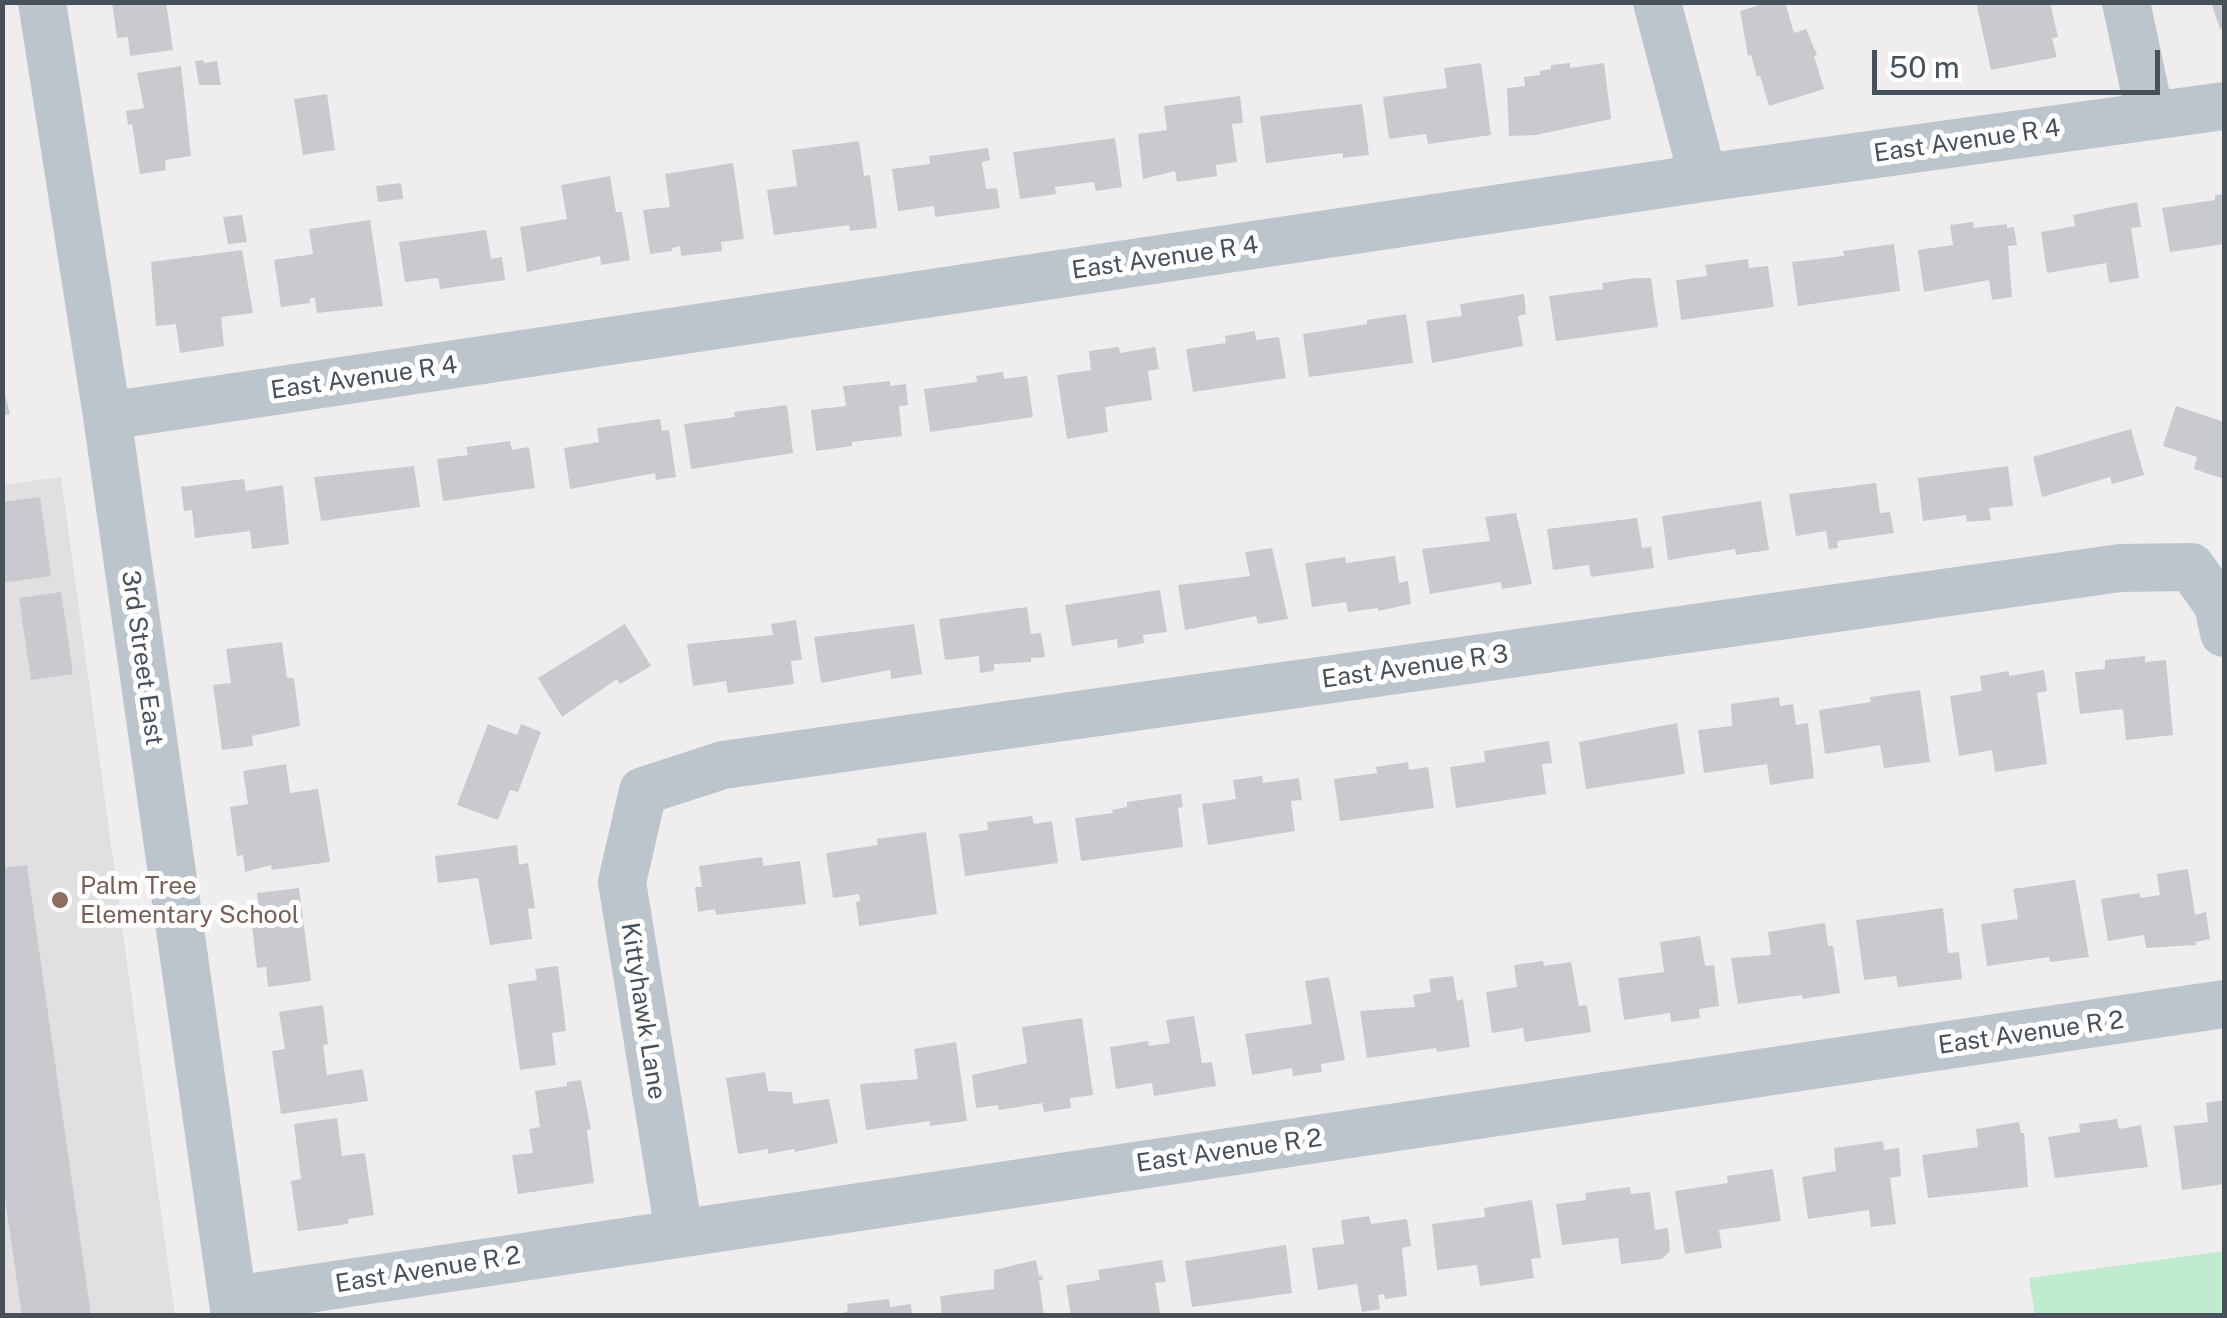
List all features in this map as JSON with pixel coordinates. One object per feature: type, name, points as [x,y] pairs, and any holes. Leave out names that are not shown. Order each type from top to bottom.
[{"type":"street","name":"3rd Street East","points":[[42,2],[107,416],[235,1308]]},
{"type":"street","points":[[1657,2],[1703,178]]},
{"type":"street","points":[[2126,2],[2150,115]]},
{"type":"street","name":"East Avenue R 4","points":[[107,416],[1703,178],[2224,106]]},
{"type":"street","name":"East Avenue R 3","points":[[643,792],[723,765],[2120,568],[2191,567],[2218,605],[2224,633]]},
{"type":"street","name":"Kittyhawk Lane","points":[[643,792],[622,882],[679,1232]]},
{"type":"street","name":"East Avenue R 2","points":[[235,1308],[679,1232],[2224,1004]]},
{"type":"shaded area","name":"Palm Tree Elementary School","points":[[61,477],[175,1315],[3,1315],[2,485]]},
{"type":"green space","points":[[2224,1251],[2224,1315],[2035,1315],[2029,1278]]},
{"type":"building","points":[[112,2],[166,2],[173,50],[130,56],[128,37],[117,38]]},
{"type":"building","points":[[1769,2],[1785,2],[1794,33],[1806,29],[1817,55],[1814,56],[1824,89],[1769,106],[1760,76],[1757,77],[1751,55],[1748,56],[1740,11]]},
{"type":"building","points":[[1976,2],[2050,2],[2058,37],[2052,38],[2057,57],[1991,70]]},
{"type":"building","points":[[2211,2],[2224,2],[2224,28],[2220,29]]},
{"type":"building","points":[[195,61],[217,61],[221,85],[199,85]]},
{"type":"building","points":[[1481,63],[1491,135],[1428,144],[1426,134],[1389,139],[1383,97],[1447,88],[1444,68]]},
{"type":"building","points":[[1570,63],[1570,68],[1604,63],[1611,119],[1536,135],[1509,136],[1507,88],[1525,86],[1524,77],[1540,75],[1551,65]]},
{"type":"building","points":[[181,66],[191,156],[165,160],[166,170],[140,174],[132,124],[128,125],[126,111],[144,108],[137,73]]},
{"type":"building","points":[[327,94],[335,150],[303,155],[294,99]]},
{"type":"building","points":[[1240,96],[1243,123],[1232,124],[1237,162],[1216,165],[1217,176],[1177,182],[1175,171],[1143,179],[1138,134],[1167,130],[1164,106]]},
{"type":"building","points":[[1362,104],[1369,155],[1343,158],[1343,153],[1266,163],[1260,116]]},
{"type":"building","points":[[1115,138],[1122,187],[1096,191],[1094,182],[1055,187],[1056,194],[1020,199],[1013,152]]},
{"type":"building","points":[[859,141],[864,176],[870,175],[877,228],[850,231],[849,225],[774,235],[767,190],[797,186],[792,150]]},
{"type":"building","points":[[988,148],[990,160],[982,162],[986,189],[997,188],[1000,208],[935,217],[934,206],[898,211],[892,169],[930,164],[929,156]]},
{"type":"building","points":[[733,163],[744,239],[721,242],[722,251],[681,256],[680,246],[650,254],[643,210],[670,207],[665,174]]},
{"type":"building","points":[[610,176],[616,212],[622,212],[630,260],[601,265],[600,256],[527,272],[520,227],[567,219],[561,185]]},
{"type":"building","points":[[401,183],[403,199],[378,202],[376,186]]},
{"type":"building","points":[[2224,194],[2224,244],[2170,252],[2162,208],[2215,200],[2215,195]]},
{"type":"building","points":[[2137,202],[2141,227],[2131,228],[2139,278],[2109,283],[2106,263],[2047,273],[2041,232],[2075,226],[2073,215]]},
{"type":"building","points":[[242,215],[247,242],[228,244],[223,217]]},
{"type":"building","points":[[370,220],[383,306],[317,313],[315,298],[310,298],[310,303],[281,307],[274,260],[313,254],[309,229]]},
{"type":"building","points":[[1973,222],[1974,228],[2007,224],[2007,228],[2014,227],[2017,245],[2008,246],[2012,297],[1992,300],[1989,280],[1924,292],[1918,250],[1953,245],[1950,225]]},
{"type":"building","points":[[486,230],[491,259],[502,257],[505,280],[440,289],[438,278],[405,282],[399,242]]},
{"type":"building","points":[[1894,244],[1900,291],[1798,306],[1792,262],[1844,256],[1843,251]]},
{"type":"building","points":[[242,250],[253,313],[221,317],[224,346],[180,353],[176,324],[156,326],[151,262]]},
{"type":"building","points":[[1748,259],[1749,268],[1768,266],[1774,307],[1681,320],[1676,280],[1707,276],[1705,265]]},
{"type":"building","points":[[1651,278],[1658,327],[1556,341],[1549,296],[1603,289],[1602,283]]},
{"type":"building","points":[[1524,294],[1526,314],[1518,316],[1523,346],[1432,363],[1426,321],[1462,316],[1460,304]]},
{"type":"building","points":[[1406,314],[1413,363],[1309,377],[1303,334]]},
{"type":"building","points":[[1255,331],[1256,340],[1279,337],[1286,378],[1193,392],[1186,349],[1226,343],[1225,336]]},
{"type":"building","points":[[1119,347],[1120,353],[1155,347],[1159,369],[1148,371],[1152,400],[1105,407],[1108,432],[1067,439],[1057,375],[1091,370],[1089,351]]},
{"type":"building","points":[[1003,372],[1004,379],[1027,376],[1033,417],[930,432],[924,389],[977,382],[976,376]]},
{"type":"building","points":[[890,381],[890,386],[906,384],[908,405],[899,406],[902,436],[816,451],[811,410],[846,406],[843,386]]},
{"type":"building","points":[[2,382],[10,414],[2,416]]},
{"type":"building","points":[[787,405],[793,453],[691,469],[684,424]]},
{"type":"building","points":[[2176,406],[2224,422],[2224,479],[2194,469],[2197,457],[2163,446]]},
{"type":"building","points":[[660,419],[662,431],[669,430],[676,477],[656,480],[655,473],[570,489],[564,448],[599,442],[597,428]]},
{"type":"building","points":[[2131,429],[2144,475],[2112,484],[2110,477],[2042,497],[2033,457]]},
{"type":"building","points":[[510,441],[512,450],[529,447],[535,488],[443,501],[437,459],[468,455],[466,447]]},
{"type":"building","points":[[414,466],[420,507],[321,521],[314,477]]},
{"type":"building","points":[[2008,466],[2013,506],[1989,508],[1991,520],[1967,522],[1966,515],[1923,521],[1918,478]]},
{"type":"building","points":[[244,479],[246,491],[283,485],[289,544],[252,549],[250,531],[195,538],[192,510],[184,511],[181,487]]},
{"type":"building","points":[[1876,483],[1880,513],[1890,512],[1894,533],[1837,541],[1838,548],[1829,549],[1826,531],[1796,536],[1789,494]]},
{"type":"building","points":[[40,497],[51,576],[2,583],[2,502]]},
{"type":"building","points":[[1761,501],[1769,550],[1736,555],[1735,549],[1668,560],[1662,516]]},
{"type":"building","points":[[1516,513],[1532,584],[1502,589],[1501,582],[1430,594],[1422,549],[1490,541],[1485,517]]},
{"type":"building","points":[[1637,518],[1642,548],[1651,547],[1654,568],[1591,577],[1589,565],[1553,570],[1547,529]]},
{"type":"building","points":[[1272,548],[1288,619],[1258,624],[1256,616],[1185,630],[1178,585],[1250,576],[1245,552]]},
{"type":"building","points":[[1395,556],[1399,583],[1408,581],[1411,604],[1348,612],[1346,602],[1312,607],[1305,563],[1345,557],[1346,563]]},
{"type":"building","points":[[1160,590],[1167,632],[1143,635],[1144,643],[1118,648],[1117,639],[1072,646],[1065,605]]},
{"type":"building","points":[[61,592],[73,674],[31,680],[19,598]]},
{"type":"building","points":[[1027,607],[1031,634],[1041,633],[1045,657],[1031,658],[1031,662],[994,664],[994,671],[980,673],[979,656],[945,660],[939,619]]},
{"type":"building","points":[[796,620],[802,660],[791,661],[794,684],[728,693],[726,681],[693,686],[687,644],[773,635],[771,624]]},
{"type":"building","points":[[625,624],[651,666],[620,684],[617,679],[562,717],[538,678]]},
{"type":"building","points":[[914,624],[922,674],[891,679],[890,670],[821,683],[814,637]]},
{"type":"building","points":[[282,642],[287,678],[294,678],[300,726],[252,736],[253,746],[222,750],[213,685],[231,683],[226,649]]},
{"type":"building","points":[[2145,656],[2145,662],[2166,660],[2173,735],[2126,740],[2123,709],[2080,714],[2075,672],[2105,669],[2105,660]]},
{"type":"building","points":[[2044,670],[2047,691],[2037,693],[2047,764],[1995,772],[1992,750],[1959,756],[1950,696],[1982,691],[1980,676]]},
{"type":"building","points":[[1920,690],[1930,762],[1884,768],[1880,745],[1825,754],[1819,710]]},
{"type":"building","points":[[1779,697],[1780,706],[1793,704],[1796,725],[1808,723],[1814,778],[1770,785],[1767,764],[1704,773],[1698,730],[1732,726],[1731,704]]},
{"type":"building","points":[[1677,723],[1685,774],[1586,789],[1579,742]]},
{"type":"building","points":[[488,724],[517,735],[521,724],[541,732],[518,792],[510,790],[498,820],[457,805]]},
{"type":"building","points":[[1549,741],[1552,763],[1542,764],[1546,794],[1456,808],[1450,767],[1485,762],[1484,751]]},
{"type":"building","points":[[1408,762],[1409,770],[1428,767],[1434,808],[1340,821],[1334,779],[1377,773],[1376,767]]},
{"type":"building","points":[[286,764],[290,793],[318,789],[330,862],[272,870],[271,865],[245,872],[243,855],[237,856],[230,807],[248,804],[243,771]]},
{"type":"building","points":[[1262,776],[1263,783],[1299,778],[1302,800],[1291,801],[1295,831],[1208,845],[1202,804],[1236,799],[1233,780]]},
{"type":"building","points":[[1181,794],[1183,807],[1178,808],[1183,847],[1081,861],[1075,818],[1113,813],[1112,810],[1127,807],[1127,802]]},
{"type":"building","points":[[1032,816],[1034,824],[1052,821],[1058,863],[965,876],[959,834],[988,830],[987,822]]},
{"type":"building","points":[[926,832],[937,914],[859,926],[859,894],[833,898],[826,853],[878,845],[877,839]]},
{"type":"building","points":[[517,845],[519,865],[528,863],[535,908],[528,909],[532,939],[490,945],[478,878],[438,883],[435,856]]},
{"type":"building","points":[[762,857],[763,866],[800,861],[806,904],[716,915],[715,909],[698,912],[695,887],[702,887],[699,866]]},
{"type":"building","points":[[27,865],[91,1316],[22,1316],[2,1179],[2,868]]},
{"type":"building","points":[[2188,869],[2195,915],[2206,912],[2210,939],[2195,942],[2196,945],[2146,948],[2144,935],[2108,941],[2101,899],[2139,893],[2141,898],[2160,895],[2157,874]]},
{"type":"building","points":[[2075,880],[2089,957],[2050,962],[2049,957],[1987,966],[1981,924],[2018,919],[2013,889]]},
{"type":"building","points":[[299,888],[311,981],[268,987],[266,967],[257,968],[252,926],[261,925],[257,893]]},
{"type":"building","points":[[1943,908],[1948,953],[1959,952],[1962,979],[1898,987],[1896,976],[1864,980],[1856,920]]},
{"type":"building","points":[[1825,923],[1828,946],[1833,946],[1840,993],[1738,1004],[1731,958],[1771,955],[1768,932]]},
{"type":"building","points":[[1700,936],[1705,966],[1714,965],[1719,1006],[1699,1009],[1700,1018],[1671,1022],[1670,1013],[1624,1020],[1618,978],[1664,972],[1660,942]]},
{"type":"building","points":[[1543,961],[1544,966],[1571,962],[1579,1006],[1587,1005],[1591,1032],[1525,1042],[1523,1028],[1492,1033],[1486,992],[1517,987],[1514,965]]},
{"type":"building","points":[[558,966],[566,1031],[552,1033],[556,1065],[520,1070],[508,984],[537,980],[535,969]]},
{"type":"building","points":[[1453,976],[1457,1001],[1463,999],[1470,1047],[1367,1058],[1360,1011],[1415,1007],[1413,995],[1431,992],[1429,979]]},
{"type":"building","points":[[1329,977],[1345,1060],[1321,1064],[1322,1072],[1293,1076],[1292,1068],[1252,1075],[1245,1034],[1312,1024],[1305,981]]},
{"type":"building","points":[[323,1005],[327,1075],[363,1069],[368,1101],[281,1114],[272,1051],[285,1049],[279,1012]]},
{"type":"building","points":[[1194,1016],[1202,1063],[1212,1062],[1216,1086],[1154,1096],[1152,1083],[1116,1089],[1110,1047],[1148,1041],[1149,1046],[1170,1043],[1166,1020]]},
{"type":"building","points":[[1082,1018],[1093,1095],[1070,1098],[1071,1108],[1044,1112],[1042,1103],[999,1110],[998,1105],[976,1108],[972,1075],[1027,1063],[1022,1027]]},
{"type":"building","points":[[956,1042],[967,1121],[930,1126],[930,1121],[866,1130],[860,1084],[918,1079],[914,1049]]},
{"type":"building","points":[[765,1072],[768,1091],[792,1092],[793,1104],[829,1099],[838,1143],[795,1152],[794,1149],[768,1154],[768,1149],[738,1154],[726,1078]]},
{"type":"building","points":[[581,1080],[591,1129],[587,1130],[594,1183],[518,1194],[512,1155],[533,1153],[529,1129],[540,1127],[535,1091]]},
{"type":"building","points":[[2224,1100],[2224,1184],[2182,1190],[2174,1126],[2208,1122],[2206,1103]]},
{"type":"building","points":[[337,1118],[342,1156],[365,1153],[374,1215],[348,1219],[348,1224],[298,1231],[291,1181],[301,1179],[294,1124]]},
{"type":"building","points":[[2117,1119],[2119,1129],[2141,1125],[2148,1167],[2055,1178],[2048,1137],[2080,1132],[2079,1124]]},
{"type":"building","points":[[2019,1122],[2024,1133],[2028,1187],[1928,1198],[1922,1155],[1978,1147],[1976,1129]]},
{"type":"building","points":[[1883,1141],[1884,1150],[1899,1148],[1901,1176],[1890,1178],[1896,1224],[1871,1227],[1869,1210],[1808,1219],[1802,1177],[1836,1171],[1834,1148]]},
{"type":"building","points":[[1773,1169],[1781,1221],[1719,1230],[1722,1248],[1685,1254],[1675,1191],[1728,1183],[1727,1176]]},
{"type":"building","points":[[1630,1187],[1631,1194],[1650,1192],[1655,1230],[1668,1228],[1670,1251],[1662,1259],[1621,1264],[1618,1238],[1562,1245],[1556,1204],[1586,1200],[1585,1193]]},
{"type":"building","points":[[1532,1200],[1541,1258],[1531,1259],[1534,1278],[1480,1286],[1477,1265],[1437,1270],[1432,1224],[1485,1217],[1484,1208]]},
{"type":"building","points":[[1369,1216],[1371,1224],[1407,1219],[1411,1246],[1402,1248],[1407,1296],[1385,1299],[1384,1294],[1378,1295],[1380,1309],[1362,1312],[1357,1284],[1318,1290],[1312,1248],[1344,1244],[1341,1220]]},
{"type":"building","points":[[1286,1245],[1292,1293],[1192,1307],[1185,1261]]},
{"type":"building","points":[[1036,1260],[1043,1280],[1039,1280],[1044,1316],[942,1316],[940,1296],[994,1289],[994,1270]]},
{"type":"building","points":[[1162,1260],[1166,1282],[1155,1283],[1160,1313],[1157,1316],[1071,1316],[1066,1285],[1100,1280],[1098,1270]]},
{"type":"building","points":[[889,1299],[890,1307],[911,1304],[912,1316],[835,1316],[848,1311],[847,1304]]},
{"type":"place","name":"Palm Tree Elementary School","points":[[60,900]]}]
